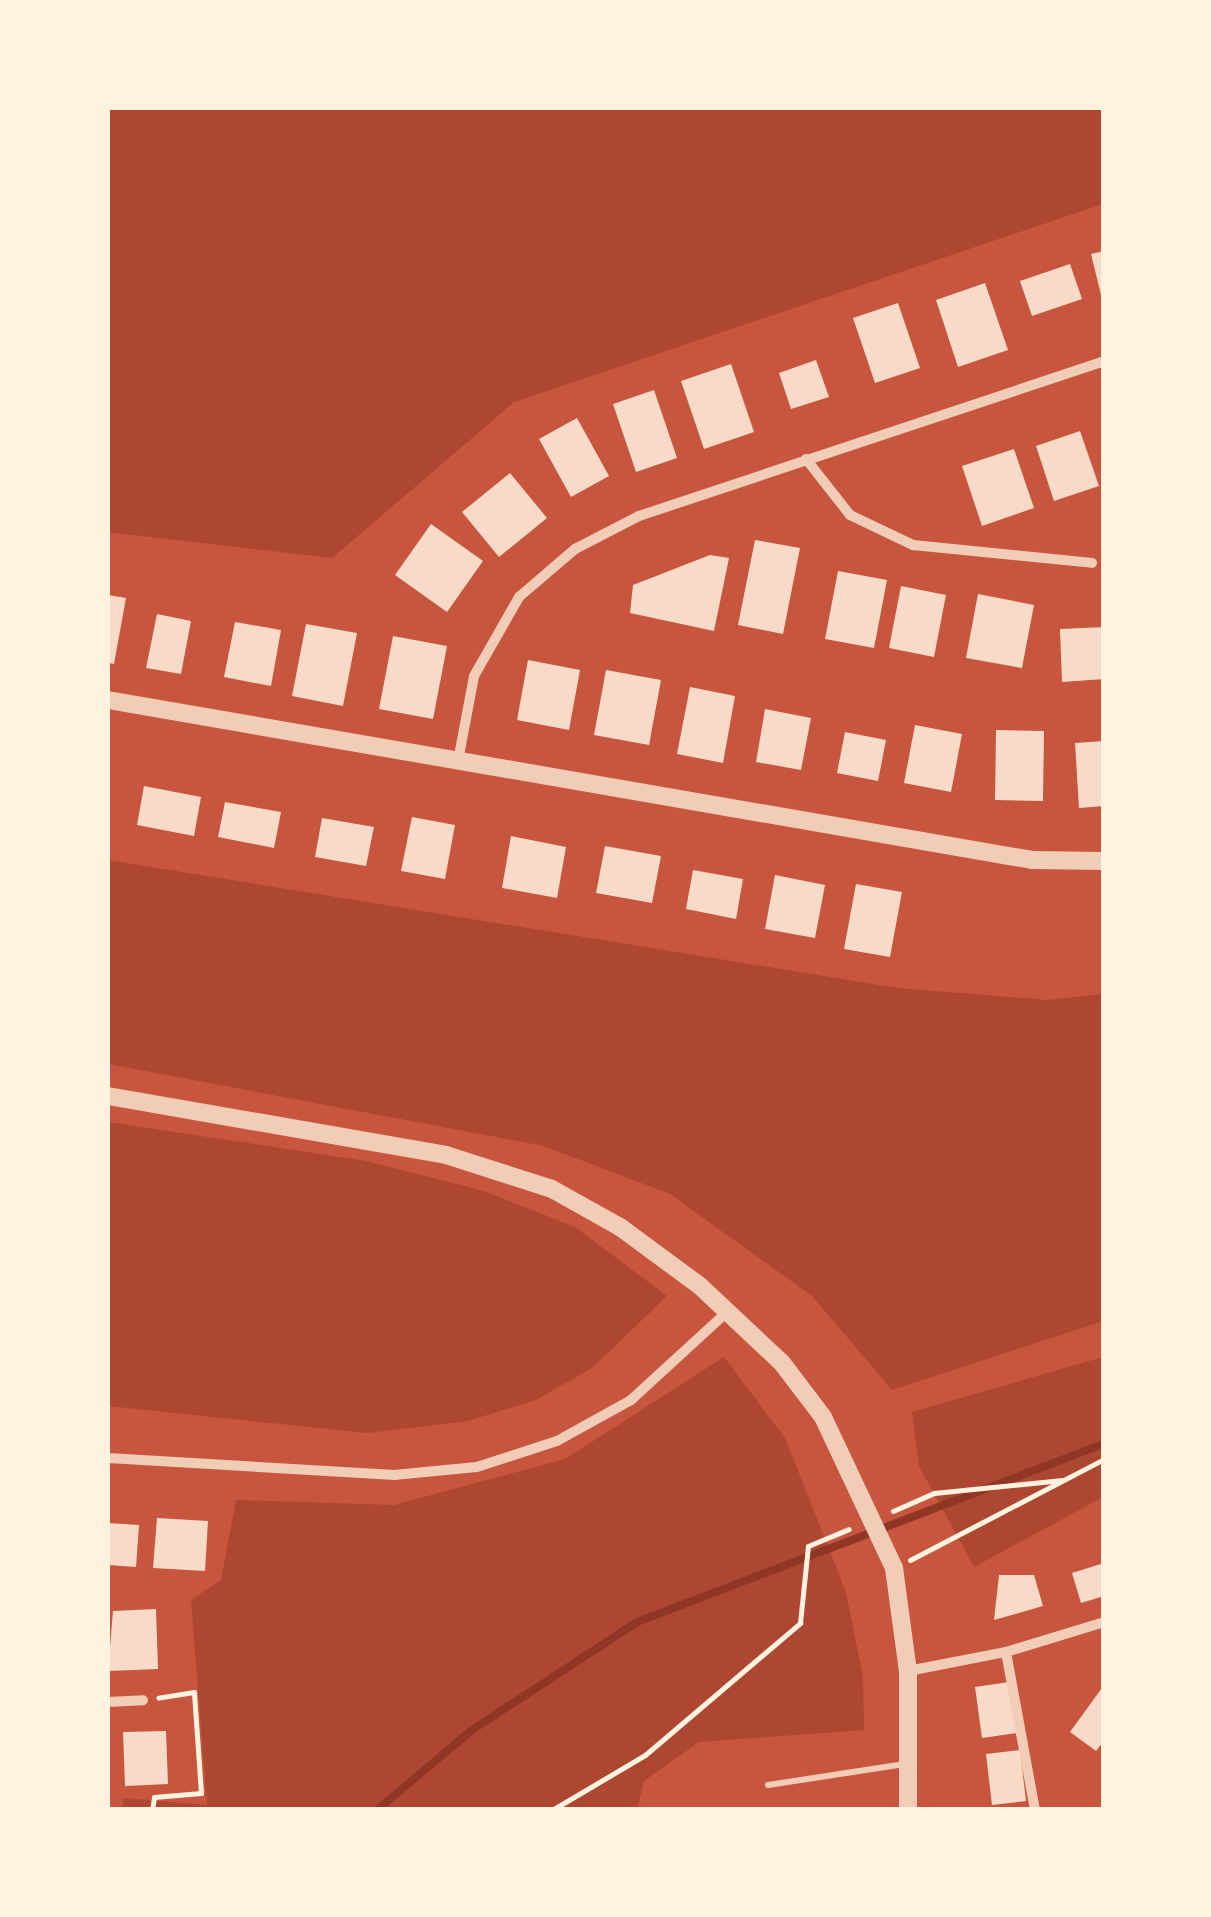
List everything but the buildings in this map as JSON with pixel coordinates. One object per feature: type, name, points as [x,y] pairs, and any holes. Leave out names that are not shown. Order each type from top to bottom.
[{"type":"street","points":[[458,761],[474,676],[519,597],[575,549],[638,516],[1104,361]]},
{"type":"street","points":[[806,459],[850,515],[913,545],[1092,563]]},
{"type":"street","points":[[108,700],[1032,860],[1104,861]]},
{"type":"street","points":[[108,1096],[446,1155],[552,1189],[620,1227],[727,1312],[782,1363],[823,1417],[894,1568],[908,1670],[908,1810]]},
{"type":"street","points":[[108,1458],[394,1475],[477,1467],[558,1441],[631,1400],[727,1312]]},
{"type":"street","points":[[908,1670],[1006,1652],[1104,1622]]},
{"type":"street","points":[[1006,1652],[1035,1810]]},
{"type":"street","points":[[108,1702],[143,1700]]},
{"type":"lane","points":[[768,1785],[907,1764]]},
{"type":"path","points":[[894,1568],[1104,1459]]},
{"type":"path","points":[[893,1510],[934,1493],[1065,1480]]},
{"type":"path","points":[[552,1810],[646,1755],[800,1623],[808,1546],[849,1529]]},
{"type":"path","points":[[143,1700],[194,1692],[201,1793],[154,1798],[152,1810]]},
{"type":"shaded area","points":[[108,108],[1103,108],[1103,204],[514,402],[332,558],[108,532]]},
{"type":"shaded area","points":[[108,860],[898,988],[1047,1000],[1103,994],[1103,1321],[892,1390],[812,1296],[670,1194],[544,1146],[108,1064]]},
{"type":"shaded area","points":[[108,1122],[366,1161],[484,1191],[575,1227],[667,1296],[592,1368],[536,1400],[468,1421],[367,1433],[108,1406]]},
{"type":"shaded area","points":[[724,1357],[785,1438],[846,1592],[863,1677],[864,1730],[699,1742],[644,1781],[637,1809],[122,1810],[124,1798],[207,1805],[191,1600],[221,1580],[236,1500],[394,1505],[565,1459]]},
{"type":"shaded area","points":[[1103,1357],[1103,1497],[974,1567],[919,1466],[912,1412]]},
{"type":"waterway","points":[[377,1810],[472,1730],[637,1622],[1104,1444]]}]
